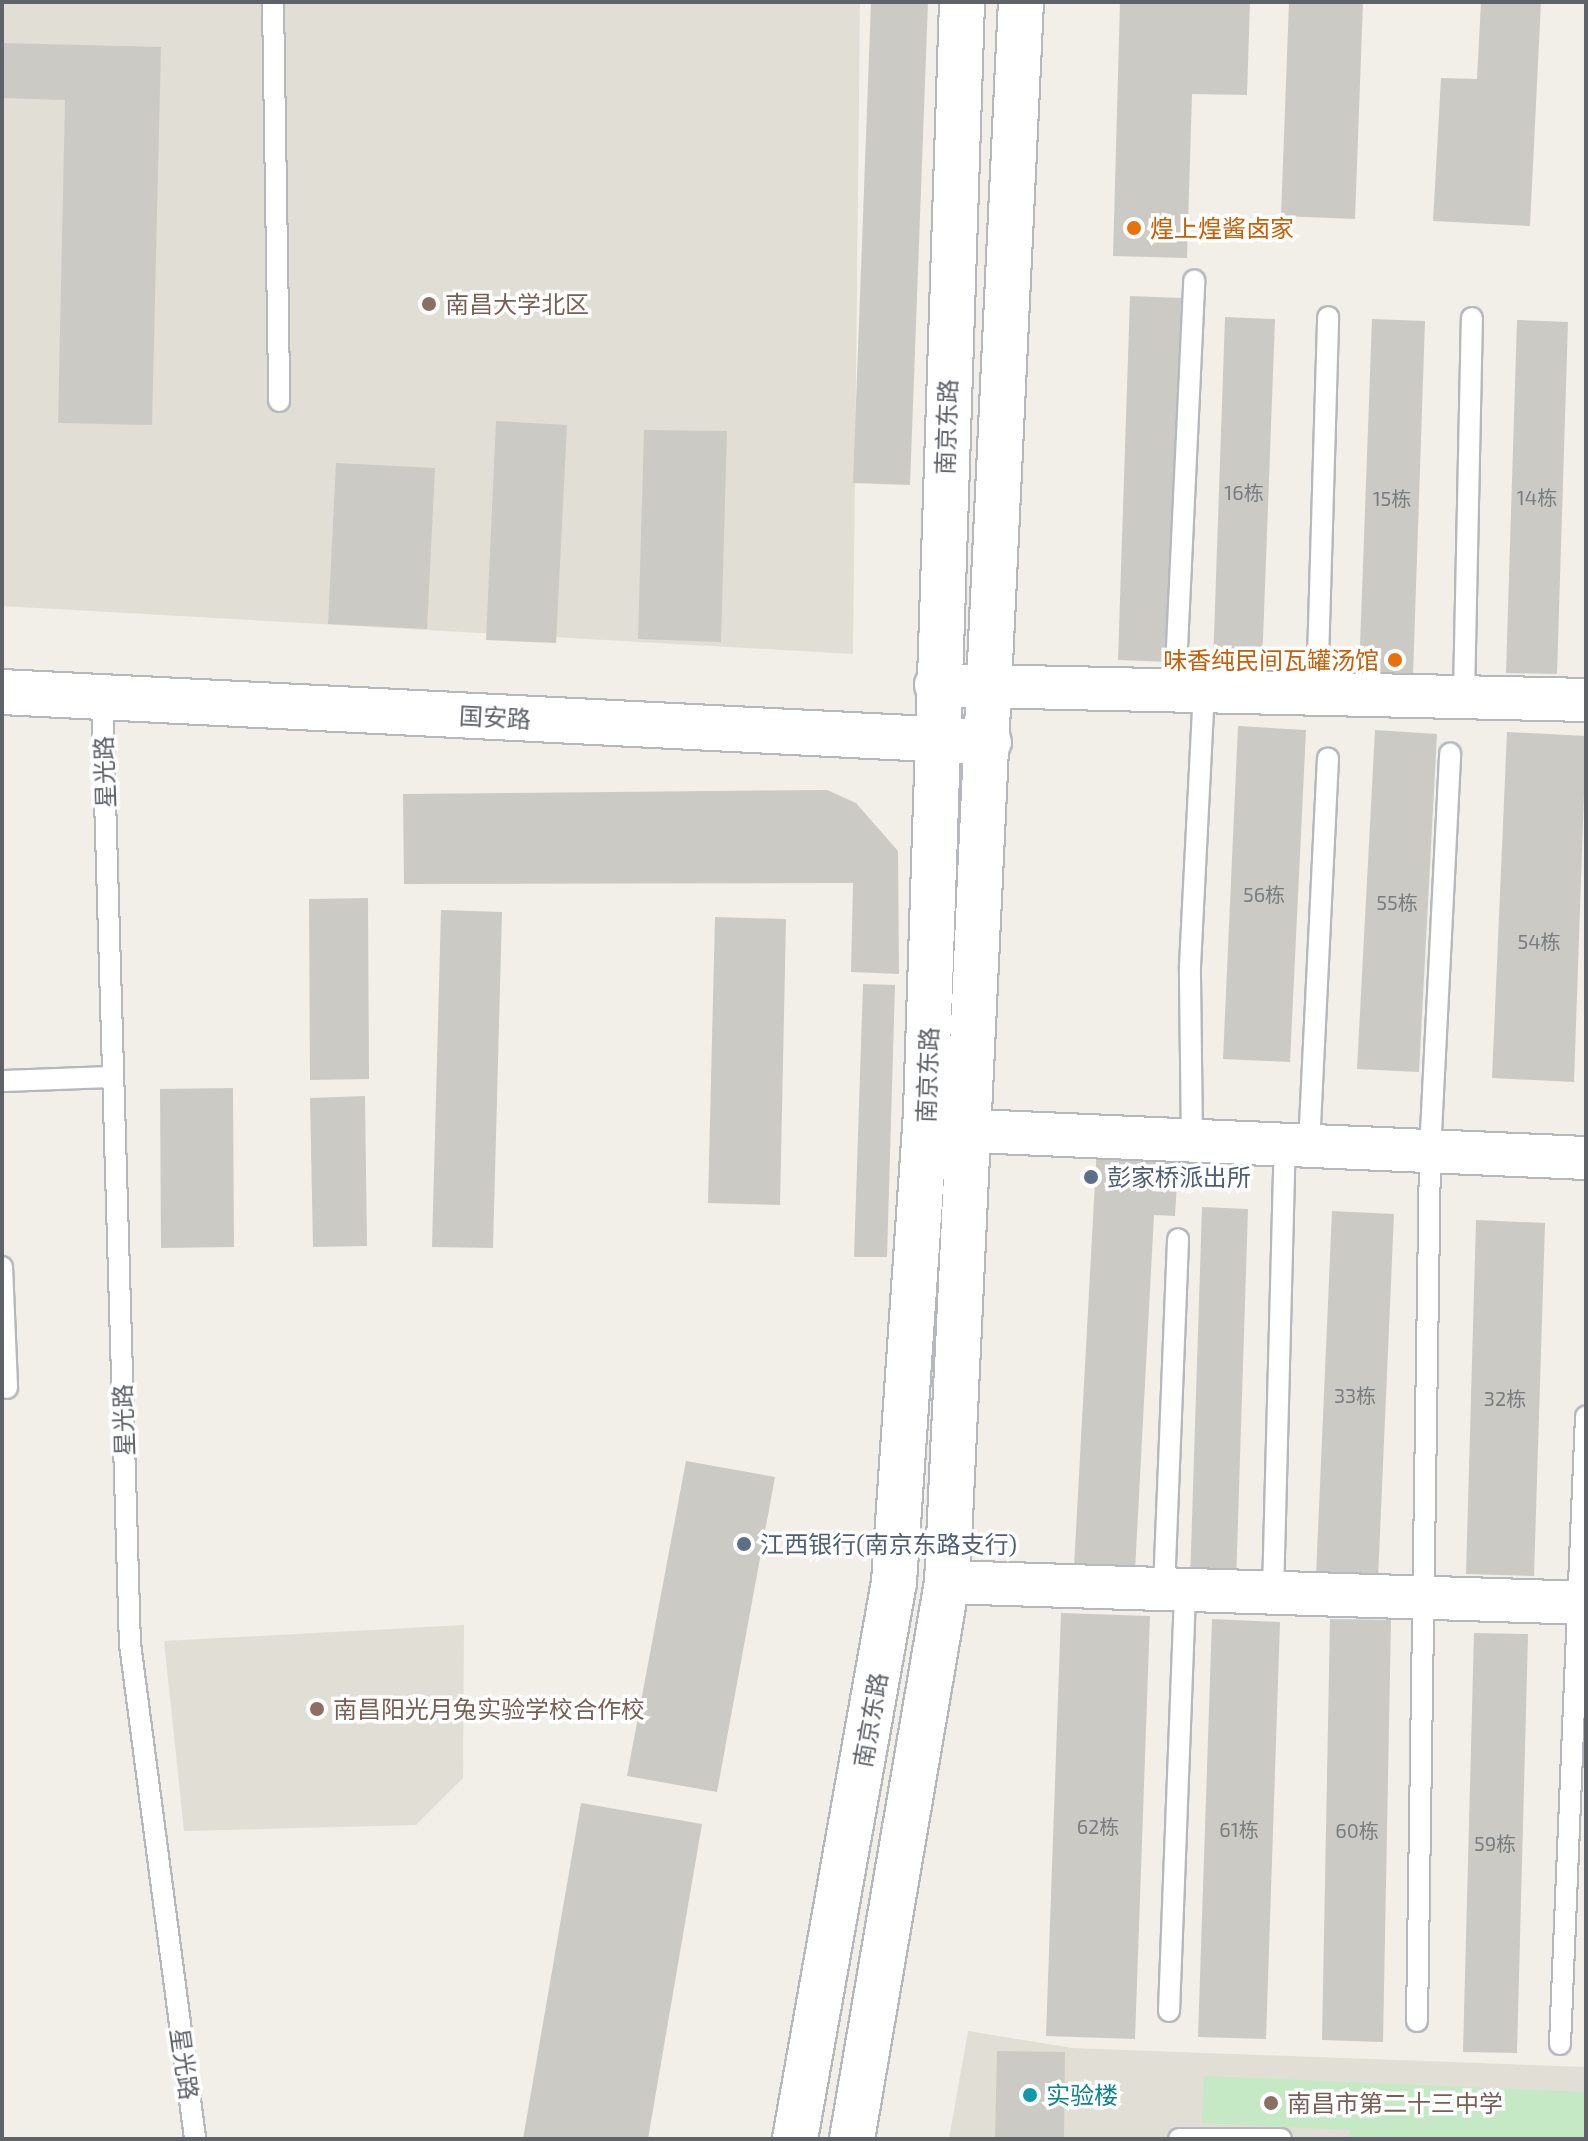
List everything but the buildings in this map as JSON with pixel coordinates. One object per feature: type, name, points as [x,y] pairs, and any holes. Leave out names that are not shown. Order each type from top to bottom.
[{"type":"main road","name":"南京东路","points":[[795,2139],[894,1582],[926,1111],[936,685],[962,2]]},
{"type":"main road","name":"南京东路","points":[[852,2139],[947,1582],[974,1131],[1021,2]]},
{"type":"main road","name":"国安路","points":[[2,692],[989,742]]},
{"type":"street","points":[[936,685],[1586,700]]},
{"type":"street","points":[[974,1131],[1586,1158]]},
{"type":"street","points":[[947,1582],[1581,1603]]},
{"type":"lane","points":[[273,2],[279,401]]},
{"type":"lane","points":[[1192,1141],[1190,690],[1194,280]]},
{"type":"lane","points":[[1317,693],[1328,317]]},
{"type":"lane","points":[[1464,695],[1472,318]]},
{"type":"lane","name":"星光路","points":[[102,697],[130,1644],[195,2139]]},
{"type":"lane","points":[[1417,2021],[1430,1152],[1450,754]]},
{"type":"lane","points":[[1273,1593],[1297,1146],[1328,758]]},
{"type":"lane","points":[[2,1081],[113,1077]]},
{"type":"lane","points":[[1169,2011],[1178,1239]]},
{"type":"lane","points":[[2,1267],[7,1388]]},
{"type":"lane","points":[[1560,2044],[1581,1603],[1586,1417]]},
{"type":"lane","points":[[1179,2139],[1281,2139]]},
{"type":"shaded area","name":"南昌大学北区","points":[[2,2],[860,2],[853,654],[2,606]]},
{"type":"shaded area","name":"南昌阳光月兔实验学校合作校","points":[[464,1625],[463,1778],[416,1825],[184,1831],[164,1641]]},
{"type":"shaded area","name":"南昌市第二十三中学","points":[[968,2031],[1072,2048],[1586,2067],[1586,2139],[949,2139]]},
{"type":"green space","points":[[1204,2076],[1586,2092],[1586,2139],[1347,2139],[1351,2130],[1202,2123]]},
{"type":"place","name":"煌上煌酱卤家","points":[[1134,228]]},
{"type":"place","name":"南昌大学北区","points":[[429,304]]},
{"type":"place","name":"味香纯民间瓦罐汤馆","points":[[1395,660]]},
{"type":"place","name":"彭家桥派出所","points":[[1091,1177]]},
{"type":"place","name":"江西银行(南京东路支行)","points":[[744,1544]]},
{"type":"place","name":"南昌阳光月兔实验学校合作校","points":[[317,1709]]},
{"type":"place","name":"实验楼","points":[[1030,2095]]},
{"type":"place","name":"南昌市第二十三中学","points":[[1271,2103]]}]
